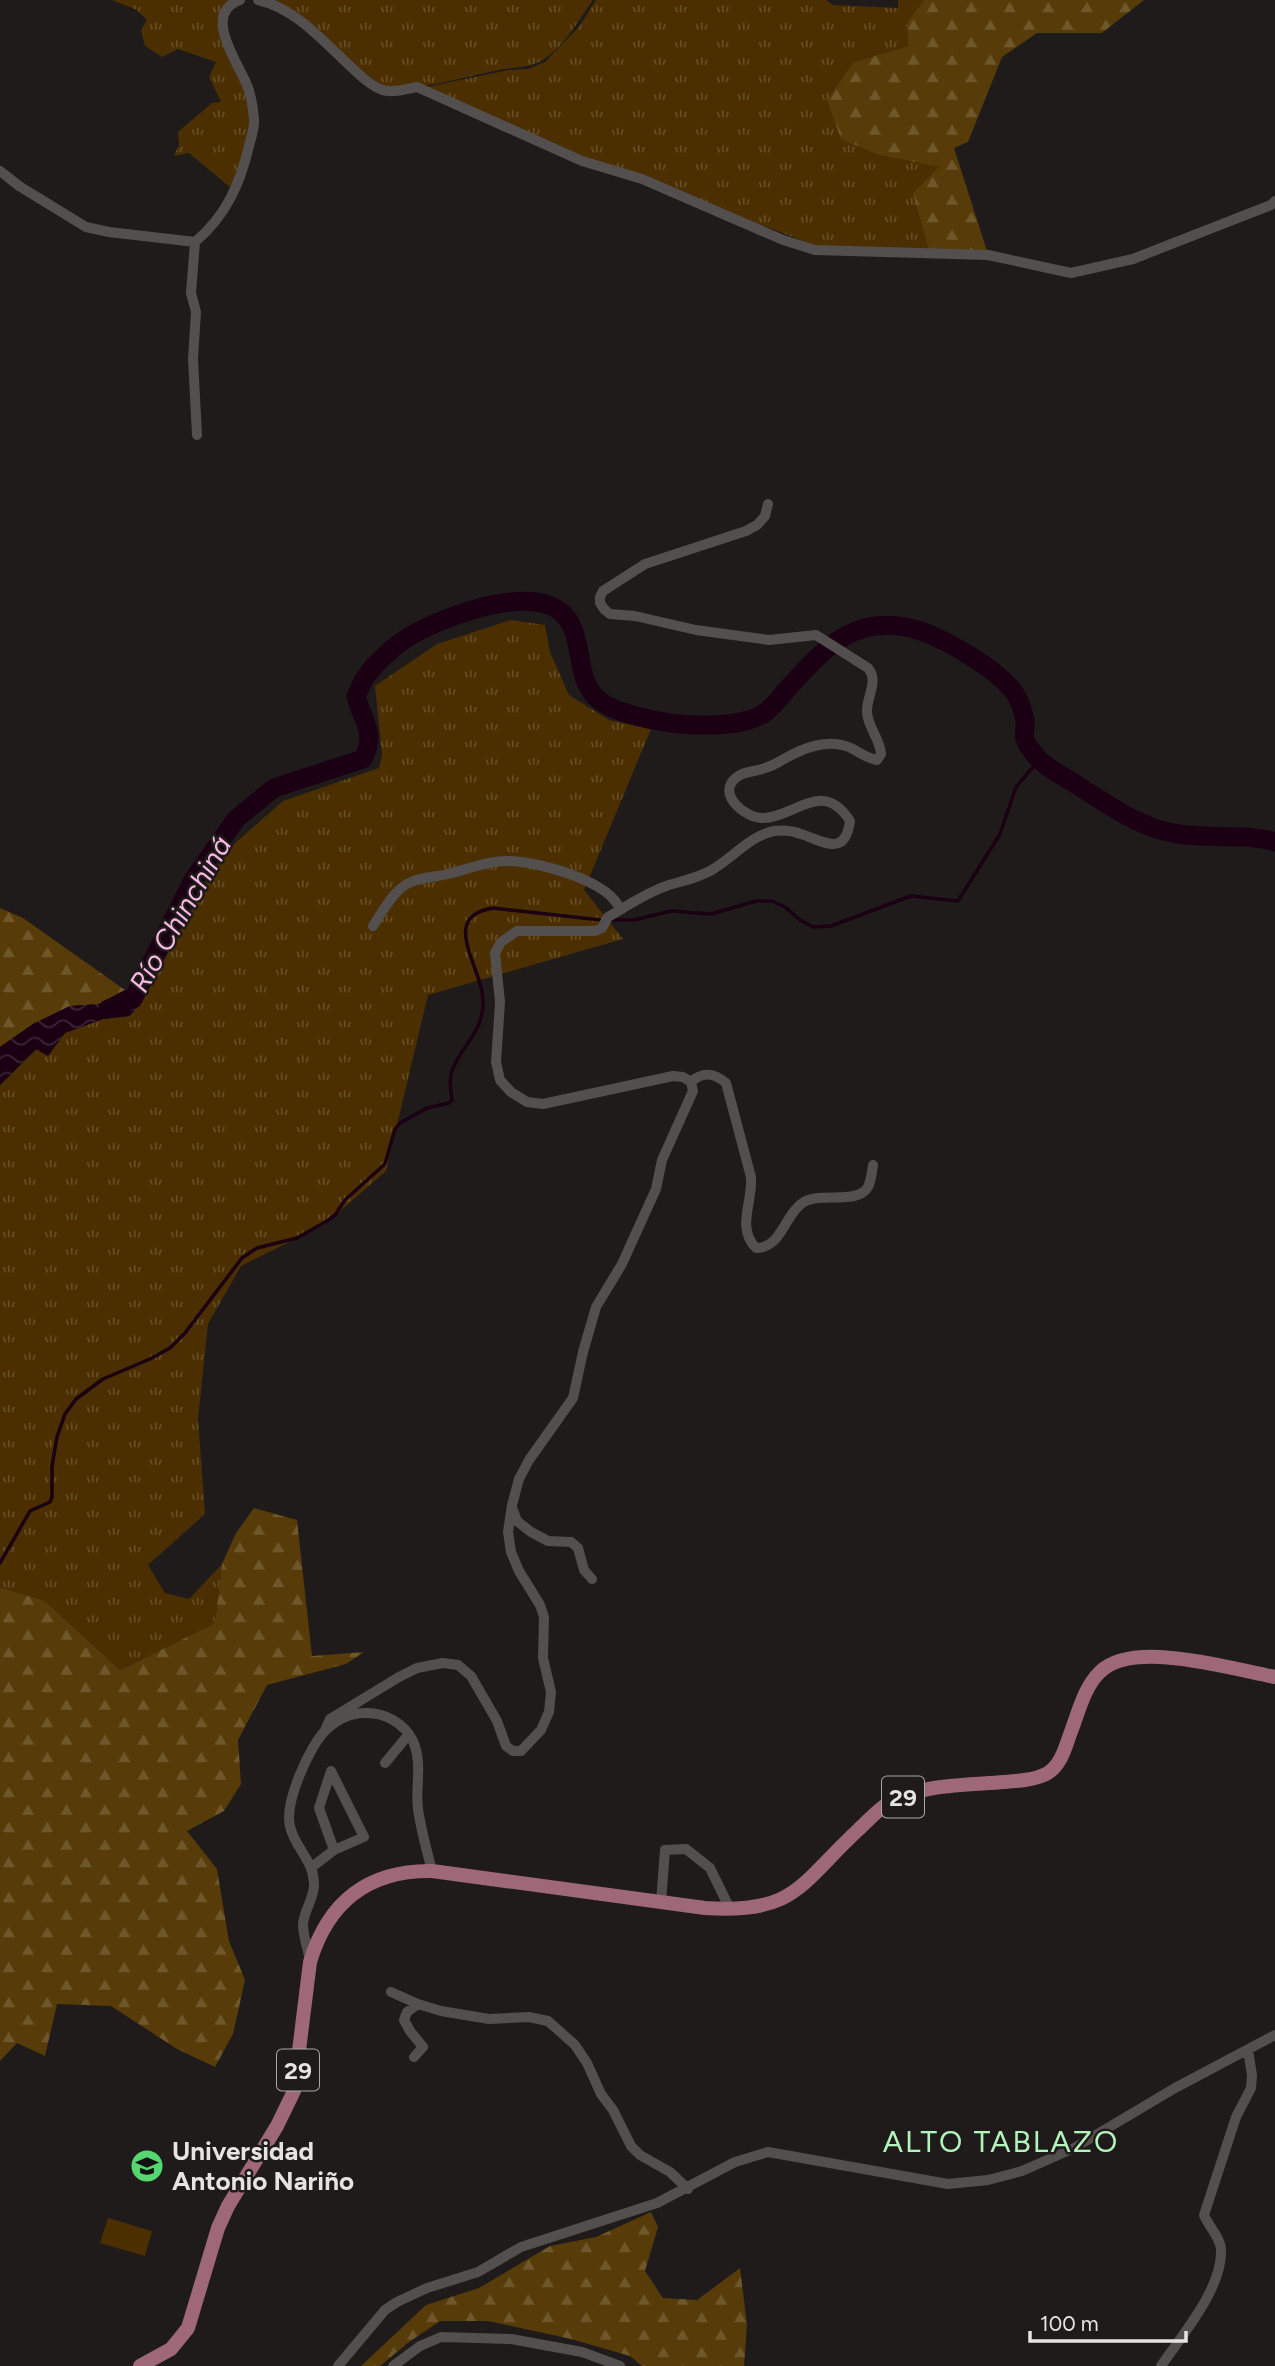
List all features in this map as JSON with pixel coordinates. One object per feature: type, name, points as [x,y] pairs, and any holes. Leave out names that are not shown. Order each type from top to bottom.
[{"type":"main road","name":"29","points":[[140,2366],[171,2349],[188,2328],[218,2228],[289,2101],[298,2072],[310,1962],[320,1935],[332,1913],[357,1891],[398,1872],[432,1871],[661,1902],[730,1909],[755,1908],[773,1903],[801,1888],[890,1802],[940,1787],[1024,1780],[1047,1774],[1061,1758],[1090,1684],[1102,1670],[1119,1660],[1141,1656],[1168,1658],[1275,1677]]},
{"type":"street","points":[[197,435],[193,359],[196,312],[191,293],[195,242],[213,227],[232,197],[255,122],[248,85],[228,47],[222,25],[225,11],[232,3],[240,0]]},
{"type":"street","points":[[258,0],[267,2],[302,22],[380,90],[417,87],[582,161],[642,179],[783,240],[815,250],[988,255],[1071,273],[1133,259],[1271,205],[1275,201]]},
{"type":"street","points":[[0,171],[19,186],[86,227],[195,242]]},
{"type":"street","points":[[310,1962],[303,1923],[315,1887],[312,1867],[290,1827],[289,1814],[297,1781],[330,1719],[417,1668],[443,1663],[458,1665],[471,1676],[497,1721],[506,1746],[513,1751],[521,1751],[530,1744],[541,1730],[549,1712],[551,1692],[543,1658],[544,1617],[511,1552],[508,1532],[512,1505],[519,1479],[529,1460],[573,1398],[596,1307],[622,1264],[656,1189],[662,1160],[693,1091],[691,1082],[683,1077],[673,1076],[543,1104],[527,1102],[512,1092],[500,1080],[496,1062],[500,1002],[495,953],[501,943],[517,932],[595,931],[605,925],[608,917],[648,893],[697,878],[713,870],[763,834],[788,831],[827,845],[837,843],[849,830],[850,821],[844,810],[832,804],[806,802],[774,816],[754,816],[734,803],[729,794],[730,785],[737,777],[747,772],[761,770],[806,748],[828,743],[841,745],[867,758],[877,760],[881,754],[867,714],[867,699],[874,674],[816,635],[769,640],[696,630],[635,616],[610,614],[600,603],[603,592],[645,564],[732,537],[757,525],[765,516],[768,504]]},
{"type":"street","points":[[373,926],[399,889],[412,881],[483,864],[510,861],[539,865],[572,875],[609,895],[617,902],[620,910]]},
{"type":"street","points":[[691,1082],[699,1075],[708,1074],[726,1083],[751,1177],[752,1192],[745,1232],[748,1241],[756,1248],[764,1248],[772,1242],[799,1204],[806,1200],[855,1196],[862,1193],[869,1186],[873,1165]]},
{"type":"street","points":[[512,1505],[517,1521],[531,1532],[548,1541],[572,1542],[578,1548],[584,1570],[592,1579]]},
{"type":"street","points":[[325,1730],[348,1715],[369,1713],[390,1718],[409,1734],[418,1759],[418,1808],[432,1871]]},
{"type":"street","points":[[385,1763],[409,1734]]},
{"type":"street","points":[[312,1867],[334,1850],[364,1837],[331,1771],[319,1808],[334,1850]]},
{"type":"street","points":[[661,1902],[665,1850],[687,1849],[710,1868],[730,1909]]},
{"type":"street","points":[[391,1992],[442,2011],[489,2019],[529,2017],[548,2021],[575,2045],[587,2063],[601,2094],[613,2110],[631,2146],[640,2155],[670,2172],[688,2189]]},
{"type":"street","points":[[414,2057],[423,2047],[404,2020],[407,2012],[418,2004]]},
{"type":"street","points":[[338,2366],[385,2310],[397,2302],[427,2288],[478,2272],[521,2246],[657,2203],[735,2162],[768,2152],[948,2184],[999,2177],[1022,2171],[1074,2148],[1175,2088],[1275,2035]]},
{"type":"street","points":[[1161,2366],[1212,2290],[1221,2248],[1204,2216],[1236,2117],[1251,2088],[1252,2065],[1248,2050]]},
{"type":"street","points":[[393,2366],[420,2346],[441,2337],[511,2339],[582,2352],[620,2366]]},
{"type":"green space","points":[[112,0],[229,0],[222,11],[220,32],[222,42],[244,88],[250,121],[246,146],[231,188],[189,153],[174,156],[179,145],[178,132],[212,103],[221,102],[209,77],[216,62],[178,49],[162,57],[145,46],[141,30],[147,20],[137,10]]},
{"type":"green space","points":[[271,0],[593,0],[564,42],[541,61],[440,83],[396,87],[382,86]]},
{"type":"green space","points":[[596,0],[826,0],[833,5],[898,8],[898,0],[924,0],[907,22],[908,46],[854,62],[879,155],[940,167],[929,250],[816,246],[583,157],[426,87],[509,70],[528,69],[545,62],[579,27]]},
{"type":"green space","points":[[924,0],[1144,0],[1102,33],[1037,33],[1002,57],[968,142],[954,148],[987,251],[929,250],[913,193],[939,167],[879,155],[841,139],[827,100],[854,62],[908,46],[907,22]]},
{"type":"green space","points":[[511,620],[545,625],[550,652],[569,695],[609,720],[651,729],[584,890],[623,939],[428,995],[386,1171],[324,1225],[241,1266],[208,1324],[198,1419],[205,1514],[148,1565],[165,1593],[189,1599],[222,1564],[215,1623],[120,1670],[45,1601],[0,1587],[0,1085],[37,1049],[48,1055],[65,1033],[103,1019],[129,1016],[139,1006],[211,875],[233,845],[283,801],[379,768],[382,755],[375,686],[437,644]]},
{"type":"green space","points":[[0,908],[23,918],[125,990],[99,1004],[70,1006],[33,1024],[0,1047]]},
{"type":"green space","points":[[254,1508],[297,1520],[312,1656],[364,1652],[346,1664],[267,1685],[238,1740],[241,1784],[224,1811],[187,1831],[217,1869],[229,1941],[245,1980],[233,2034],[215,2067],[177,2049],[111,2006],[57,2004],[45,2056],[17,2043],[0,2061],[0,1587],[45,1601],[120,1670],[215,1623],[222,1564],[236,1533]]},
{"type":"green space","points":[[651,2212],[658,2227],[645,2271],[663,2298],[697,2300],[740,2268],[747,2325],[744,2366],[642,2366],[630,2356],[571,2339],[488,2321],[440,2321],[380,2366],[361,2366],[426,2305],[479,2288],[550,2246],[596,2237]]},
{"type":"green space","points":[[108,2218],[152,2231],[145,2256],[100,2243]]},
{"type":"water","points":[[125,990],[139,1006],[129,1016],[103,1019],[65,1033],[48,1056],[36,1049],[0,1085],[0,1047],[33,1024],[70,1006],[99,1004]]},
{"type":"waterway","name":"Río Chinchiná","points":[[108,1009],[133,999],[193,880],[236,819],[274,788],[363,759],[369,734],[356,696],[365,677],[379,661],[419,631],[457,615],[501,603],[523,601],[541,603],[557,609],[567,618],[573,629],[585,679],[599,700],[624,713],[679,724],[727,724],[755,718],[775,704],[817,657],[846,635],[880,625],[921,631],[959,649],[1009,686],[1019,700],[1025,719],[1025,739],[1035,754],[1051,769],[1115,809],[1139,822],[1178,834],[1275,842]]},
{"type":"waterway","points":[[614,920],[634,920],[671,911],[711,914],[756,901],[772,901],[813,927],[831,926],[911,896],[958,901],[1000,834],[1016,787],[1039,760]]},
{"type":"waterway","points":[[0,1563],[30,1511],[50,1502],[57,1437],[65,1414],[76,1399],[103,1379],[170,1348],[185,1333],[242,1258],[257,1248],[297,1238],[335,1215],[345,1200],[385,1164],[395,1129],[400,1123],[427,1108],[452,1100],[451,1072],[482,1016],[482,992],[466,933],[468,922],[476,913],[493,908],[601,920]]},
{"type":"place","name":"Universidad Antonio Nariño","points":[[147,2166]]},
{"type":"district","name":"ALTO TABLAZO","points":[[1001,2141]]}]
